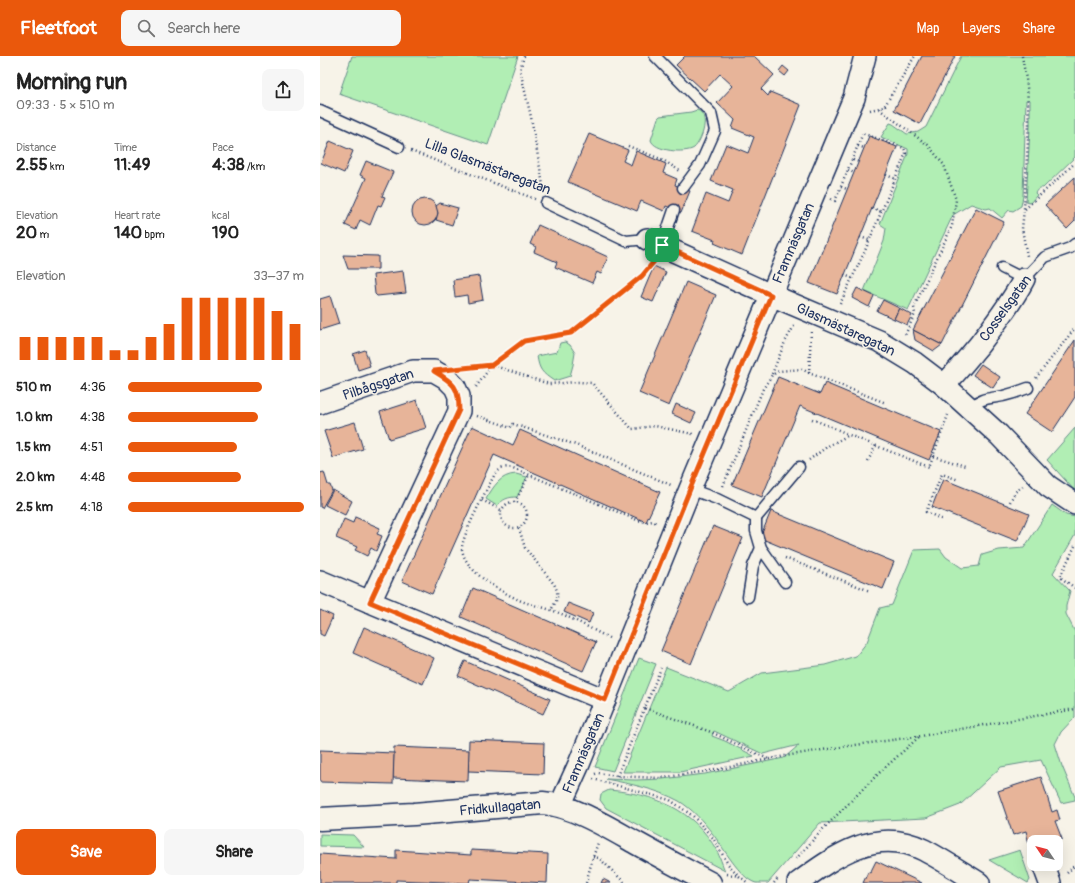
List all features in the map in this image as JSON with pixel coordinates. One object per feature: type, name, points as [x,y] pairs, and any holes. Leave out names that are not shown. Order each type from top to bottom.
[{"type":"street","name":"Framnäsgatan","points":[[560,806],[605,700],[680,487],[771,295],[854,98],[865,56]]},
{"type":"street","name":"Glasmästaregatan","points":[[654,242],[771,295],[879,341],[915,363],[944,384],[961,409],[1024,460],[1048,486],[1075,504]]},
{"type":"street","name":"Cosselsgatan","points":[[944,384],[961,366],[992,327],[1015,296],[1024,278]]},
{"type":"street","name":"Pilbågsgatan","points":[[320,403],[413,371],[434,371],[446,378],[459,377]]},
{"type":"street","points":[[370,602],[456,418],[459,410],[459,377]]},
{"type":"street","points":[[320,581],[605,700]]},
{"type":"street","name":"Fridkullagatan","points":[[320,819],[422,813],[544,803],[560,806],[598,822],[710,883]]},
{"type":"street","points":[[791,878],[823,865],[853,848],[881,840],[903,842],[923,849],[979,883]]},
{"type":"street","points":[[1046,871],[1050,883]]},
{"type":"lane","points":[[655,56],[711,113],[715,131],[700,165],[683,188]]},
{"type":"lane","points":[[320,112],[399,147]]},
{"type":"lane","name":"Lilla Glasmästaregatan","points":[[546,203],[626,240],[654,242]]},
{"type":"lane","points":[[654,242],[674,210]]},
{"type":"lane","name":"Cosselsgatan","points":[[1024,278],[1045,257],[1070,248],[1075,244]]},
{"type":"lane","points":[[1002,268],[1024,278]]},
{"type":"lane","points":[[961,409],[987,398],[1002,396],[1028,388]]},
{"type":"lane","points":[[785,582],[761,548],[756,531],[756,518],[799,467]]},
{"type":"lane","points":[[680,487],[717,499],[756,518]]},
{"type":"lane","points":[[748,597],[753,566],[761,548]]},
{"type":"path","points":[[524,56],[520,70],[531,117],[546,203]]},
{"type":"path","points":[[868,109],[874,110],[884,107],[915,56]]},
{"type":"path","points":[[1022,56],[1027,85],[1029,123],[1022,229],[1028,260],[1024,278]]},
{"type":"path","points":[[879,108],[928,145],[944,165],[956,200],[952,226],[914,307],[915,314],[902,342]]},
{"type":"path","points":[[840,305],[905,158],[906,150],[894,144],[859,132]]},
{"type":"path","points":[[831,199],[835,201],[863,133]]},
{"type":"path","points":[[628,146],[663,160],[690,178]]},
{"type":"path","points":[[858,146],[864,148]]},
{"type":"path","name":"Lilla Glasmästaregatan","points":[[399,147],[546,203]]},
{"type":"path","points":[[853,160],[859,162]]},
{"type":"path","points":[[1024,209],[1075,163]]},
{"type":"path","points":[[848,170],[854,173]]},
{"type":"path","points":[[886,175],[896,179]]},
{"type":"path","points":[[841,187],[847,189]]},
{"type":"path","points":[[872,208],[882,212]]},
{"type":"path","points":[[860,237],[870,240]]},
{"type":"path","points":[[459,377],[492,365],[524,341],[571,333],[642,276],[656,259],[654,242]]},
{"type":"path","points":[[844,275],[852,278]]},
{"type":"path","points":[[717,499],[763,389],[772,375],[785,342],[795,323]]},
{"type":"path","points":[[1028,388],[1075,328]]},
{"type":"path","points":[[809,373],[810,344]]},
{"type":"path","points":[[492,365],[549,384],[578,382],[592,383],[632,428],[654,426],[700,436]]},
{"type":"path","points":[[772,375],[779,371],[802,369],[886,403]]},
{"type":"path","points":[[812,419],[929,467],[933,456],[961,409]]},
{"type":"path","points":[[456,418],[475,416],[510,428],[512,424],[576,446],[680,487]]},
{"type":"path","points":[[799,467],[828,446],[849,434]]},
{"type":"path","points":[[868,462],[876,445]]},
{"type":"path","points":[[933,456],[965,466]]},
{"type":"path","points":[[610,638],[551,610],[520,600],[499,589],[478,574],[466,561],[462,548],[466,534],[495,474],[500,469],[506,467],[529,475],[637,520],[646,522],[653,521],[658,524]]},
{"type":"path","points":[[941,519],[926,512],[942,474],[959,480]]},
{"type":"path","points":[[516,502],[529,475]]},
{"type":"path","points":[[1010,502],[1014,492],[1028,482]]},
{"type":"path","points":[[482,500],[502,510]]},
{"type":"path","points":[[516,502],[523,505],[528,514],[525,523],[518,528],[512,528],[506,526],[501,518],[502,510],[508,503],[516,502]]},
{"type":"path","points":[[518,528],[525,548],[554,584],[557,590],[558,596],[551,610]]},
{"type":"path","points":[[1075,546],[1060,577],[1075,588]]},
{"type":"path","points":[[761,548],[870,591]]},
{"type":"path","points":[[617,776],[662,668]]},
{"type":"path","points":[[645,708],[711,732],[769,759]]},
{"type":"path","points":[[748,883],[738,876],[728,864],[713,838],[693,816],[670,800],[591,778],[598,773],[617,776],[659,778],[715,770],[841,747],[921,736],[1075,709]]},
{"type":"path","points":[[794,861],[878,773],[921,736]]},
{"type":"path","points":[[586,883],[599,840]]},
{"type":"path","points":[[593,856],[599,858],[624,883]]},
{"type":"path","points":[[774,883],[791,878]]},
{"type":"green space","points":[[352,56],[518,56],[488,145],[339,94]]},
{"type":"green space","points":[[961,56],[1075,56],[1075,157],[1043,188],[1037,190],[1035,193],[1037,195],[1030,203],[1026,202],[1030,100],[1026,100],[1023,196],[1021,206],[1013,211],[1009,210],[1002,218],[990,208],[986,209],[971,204],[953,215],[908,310],[864,291],[884,241],[886,228],[880,224],[908,154],[908,149],[881,137],[890,123],[907,134],[918,132],[926,127]]},
{"type":"green space","points":[[697,110],[701,112],[704,117],[704,128],[700,140],[694,148],[690,150],[677,151],[664,149],[653,144],[651,140],[660,116]]},
{"type":"green space","points":[[565,342],[570,345],[575,353],[570,376],[554,381],[542,371],[537,356],[557,352],[560,343]]},
{"type":"green space","points":[[1075,428],[1075,491],[1047,460]]},
{"type":"green space","points":[[516,474],[527,477],[517,497],[506,499],[497,506],[486,499],[498,482],[506,476]]},
{"type":"green space","points":[[1052,505],[1066,515],[1075,517],[1075,535],[1053,573],[1070,591],[1066,606],[1066,614],[1075,632],[1075,717],[1061,732],[1055,744],[1075,800],[1061,803],[1041,760],[1001,767],[960,805],[926,818],[820,823],[768,883],[756,883],[750,880],[738,869],[705,824],[684,804],[653,790],[606,779],[662,779],[705,774],[784,758],[799,745],[763,754],[714,731],[712,736],[754,756],[680,772],[623,772],[666,667],[729,692],[762,673],[825,665],[856,656],[867,642],[880,608],[892,605],[914,550],[940,549],[946,557],[962,568],[979,566],[982,555],[999,550],[1024,548]]},
{"type":"green space","points":[[639,658],[656,664],[613,771],[595,767]]},
{"type":"green space","points":[[609,790],[642,795],[671,806],[685,814],[708,836],[717,851],[725,871],[606,808],[600,800],[601,794]]},
{"type":"green space","points":[[320,834],[353,835],[364,847],[320,846]]},
{"type":"green space","points":[[1020,850],[1030,880],[1028,883],[989,860]]},
{"type":"building","points":[[685,56],[754,56],[774,75],[761,89],[768,96],[770,92],[801,105],[742,255],[714,243],[715,240],[692,231],[706,194],[728,203],[733,190],[711,181],[726,144],[748,153],[754,137],[732,128],[735,120],[717,103],[733,86],[720,74],[704,91],[676,65]]},
{"type":"building","points":[[922,56],[955,56],[920,124],[894,110]]},
{"type":"building","points":[[783,66],[789,71],[785,76],[779,71]]},
{"type":"building","points":[[589,134],[628,150],[623,161],[631,165],[636,151],[666,164],[663,173],[677,179],[675,185],[690,191],[681,213],[666,206],[664,211],[641,201],[637,211],[568,182]]},
{"type":"building","points":[[869,136],[897,147],[837,294],[809,283]]},
{"type":"building","points":[[330,141],[353,151],[344,173],[321,163]]},
{"type":"building","points":[[366,161],[393,172],[382,196],[385,197],[381,206],[378,205],[370,225],[360,220],[356,230],[345,225],[366,178],[360,175]]},
{"type":"building","points":[[1075,177],[1075,221],[1067,229],[1045,205]]},
{"type":"building","points":[[425,199],[434,203],[438,212],[434,221],[425,225],[416,221],[412,212],[416,203]]},
{"type":"building","points":[[440,203],[458,208],[452,225],[436,220],[438,213],[436,206]]},
{"type":"building","points":[[976,208],[1004,222],[942,345],[913,330]]},
{"type":"building","points":[[538,225],[608,257],[601,274],[597,272],[592,283],[555,267],[557,262],[534,252],[536,247],[530,244]]},
{"type":"building","points":[[343,255],[378,256],[378,269],[348,269]]},
{"type":"building","points":[[654,266],[666,272],[653,302],[641,297]]},
{"type":"building","points":[[403,271],[406,293],[377,296],[375,294],[373,275]]},
{"type":"building","points":[[479,276],[483,300],[468,303],[467,295],[455,297],[453,280]]},
{"type":"building","points":[[686,282],[716,295],[669,406],[639,393]]},
{"type":"building","points":[[857,288],[874,296],[869,307],[852,298]]},
{"type":"building","points":[[330,296],[339,324],[320,330],[320,299]]},
{"type":"building","points":[[883,300],[899,308],[894,319],[877,311]]},
{"type":"building","points":[[899,308],[912,315],[907,325],[894,319]]},
{"type":"building","points":[[913,330],[942,345],[934,351],[915,340]]},
{"type":"building","points":[[1075,340],[1075,397],[1052,432],[1025,414]]},
{"type":"building","points":[[365,350],[370,366],[358,370],[353,354]]},
{"type":"building","points":[[981,364],[1000,377],[993,388],[973,375]]},
{"type":"building","points":[[778,377],[820,394],[825,383],[941,432],[929,460],[800,406],[762,497],[732,485]]},
{"type":"building","points":[[417,400],[426,428],[389,439],[380,412]]},
{"type":"building","points":[[676,404],[696,413],[691,423],[672,414]]},
{"type":"building","points":[[355,422],[363,449],[333,458],[324,431]]},
{"type":"building","points":[[472,426],[513,445],[520,430],[660,492],[646,522],[494,455],[432,594],[402,581]]},
{"type":"building","points":[[324,472],[328,485],[330,485],[332,490],[322,508],[320,507],[320,473]]},
{"type":"building","points":[[943,479],[1029,514],[1017,541],[932,507]]},
{"type":"building","points":[[333,490],[352,501],[345,515],[325,505]]},
{"type":"building","points":[[771,511],[894,562],[883,589],[760,538]]},
{"type":"building","points":[[355,517],[380,528],[377,534],[382,536],[376,551],[371,548],[367,556],[355,550],[357,547],[336,538],[344,519],[353,523]]},
{"type":"building","points":[[713,526],[743,538],[691,664],[661,651]]},
{"type":"building","points":[[473,588],[596,642],[583,671],[461,617]]},
{"type":"building","points":[[568,603],[593,613],[589,623],[564,612]]},
{"type":"building","points":[[320,610],[333,616],[324,636],[320,634]]},
{"type":"building","points":[[364,627],[434,658],[423,684],[353,653]]},
{"type":"building","points":[[465,661],[550,699],[543,714],[458,676]]},
{"type":"building","points":[[469,740],[544,743],[543,774],[468,771]]},
{"type":"building","points":[[394,747],[469,750],[468,781],[393,778]]},
{"type":"building","points":[[320,750],[394,753],[393,784],[320,782]]},
{"type":"building","points":[[1041,777],[1052,812],[1057,810],[1060,820],[1055,821],[1060,835],[1027,836],[1026,831],[1013,835],[998,791]]},
{"type":"building","points":[[396,850],[471,855],[471,850],[548,854],[547,883],[470,879],[469,883],[396,880],[396,883],[320,883],[320,854],[396,859]]},
{"type":"building","points":[[876,861],[922,883],[863,883],[868,872],[870,873]]},
{"type":"building","points":[[603,879],[611,883],[601,883]]},
{"type":"route","points":[[662,245],[771,295],[690,489],[605,700],[565,685],[370,602],[459,410],[459,396],[455,387],[446,378],[434,371],[492,365],[524,341],[571,333],[642,276],[656,259],[662,245]]}]
